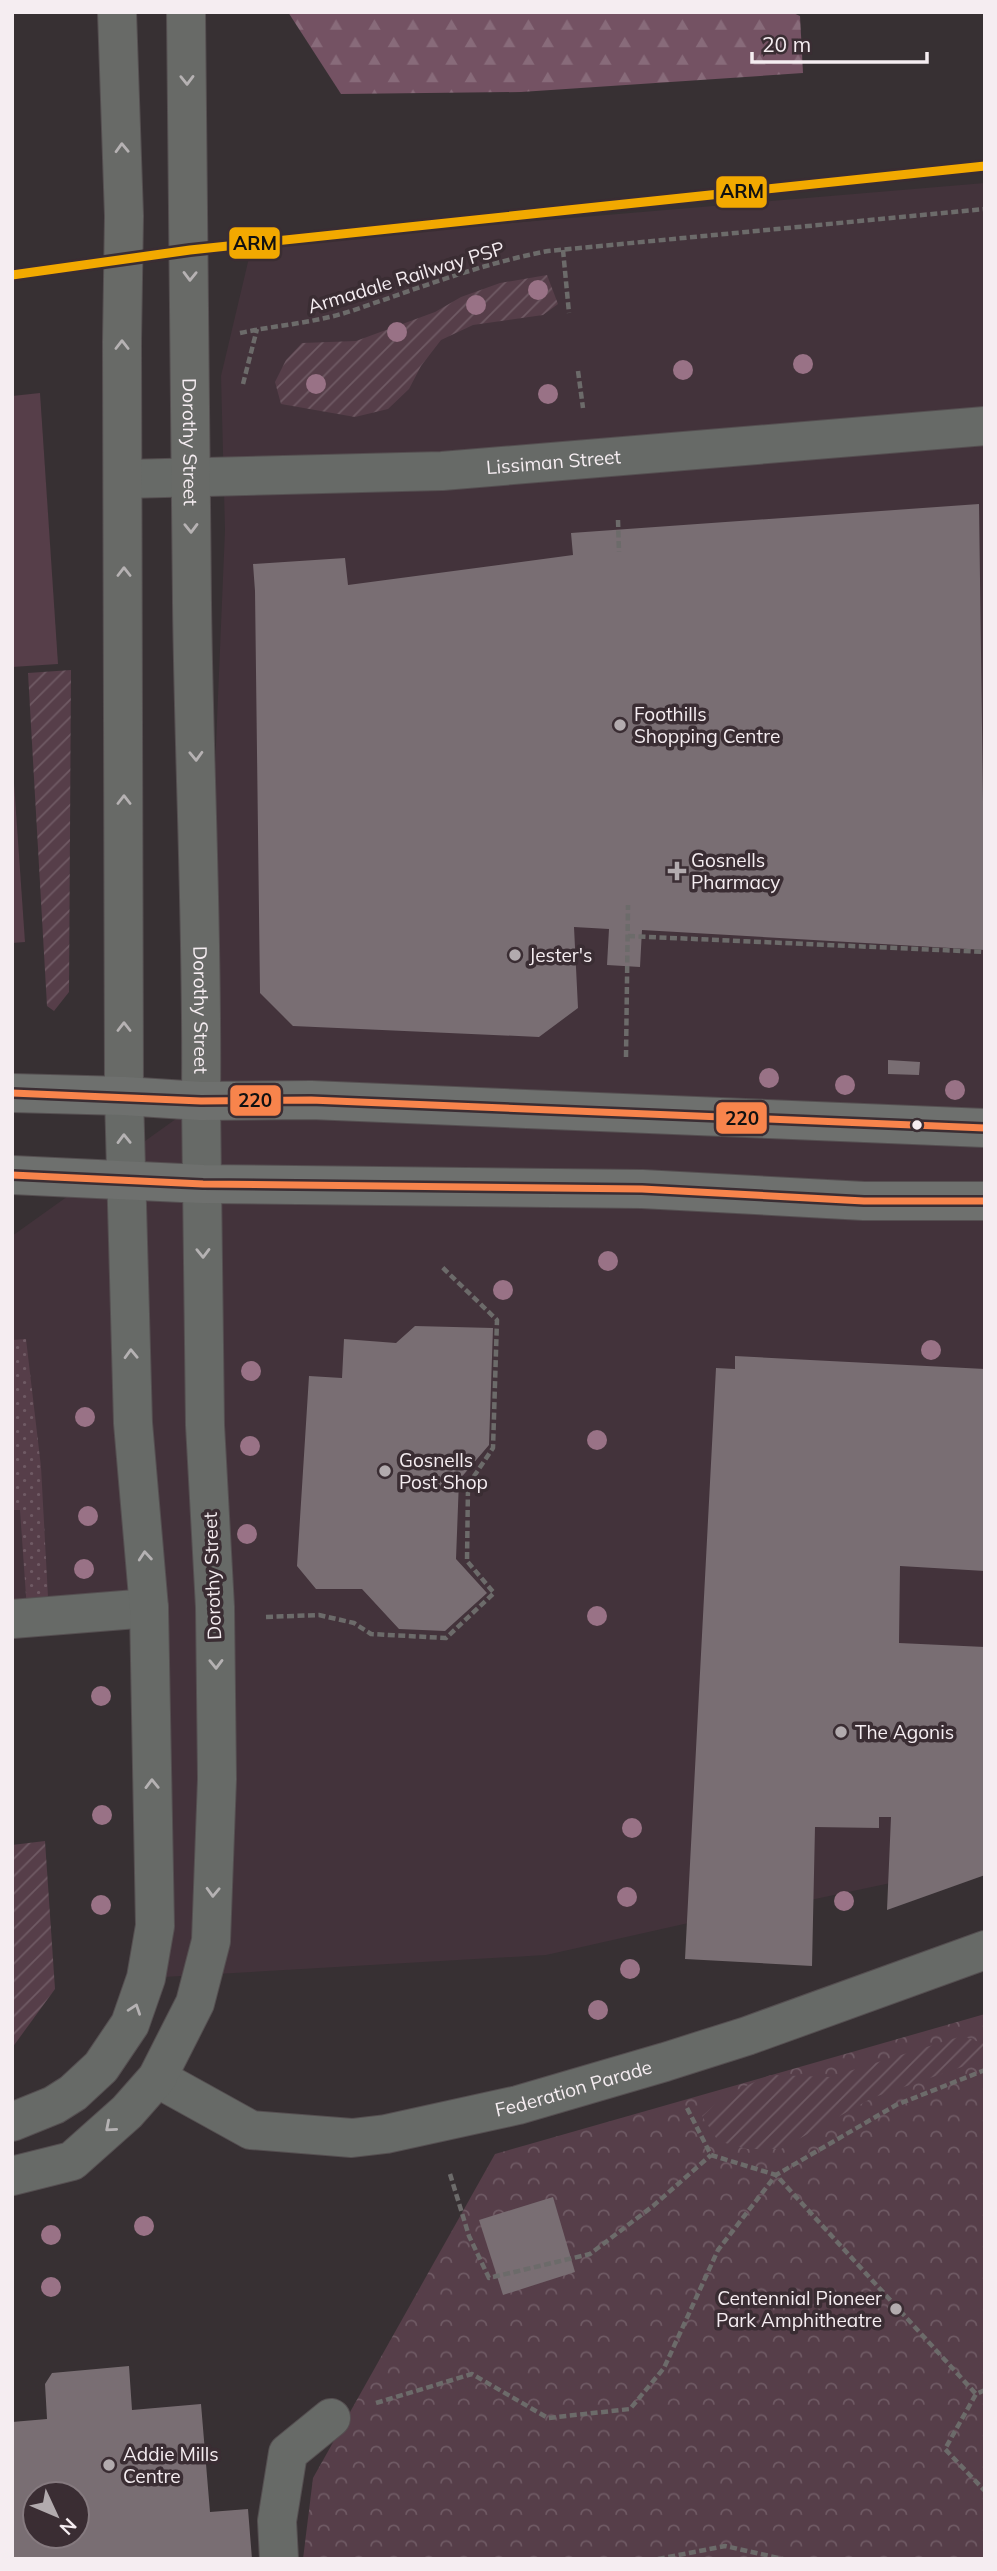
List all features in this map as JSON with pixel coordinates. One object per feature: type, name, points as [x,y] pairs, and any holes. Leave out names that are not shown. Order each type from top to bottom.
[{"type":"highway","points":[[12,1093],[201,1101],[311,1100],[985,1128]]},
{"type":"highway","points":[[12,1175],[203,1184],[642,1189],[864,1201],[985,1201]]},
{"type":"main road","points":[[117,12],[124,216],[124,1096]]},
{"type":"main road","name":"Dorothy Street","points":[[186,12],[192,605],[203,996],[201,1101]]},
{"type":"street","name":"Lissiman Street","points":[[124,479],[442,471],[985,426]]},
{"type":"street","points":[[12,2122],[54,2105],[73,2093],[101,2067],[130,2024],[146,1978],[155,1926],[149,1608],[133,1423],[124,1096]]},
{"type":"street","name":"Dorothy Street","points":[[12,2176],[72,2161],[127,2112],[157,2078],[195,2003],[211,1941],[217,1779],[215,1620],[205,1425],[201,1101]]},
{"type":"street","points":[[12,1619],[149,1608]]},
{"type":"street","name":"Federation Parade","points":[[157,2078],[251,2130],[352,2138],[386,2134],[518,2105],[699,2052],[985,1950]]},
{"type":"street","points":[[279,2559],[277,2521],[288,2453],[331,2418]]},
{"type":"path","name":"Armadale Railway PSP","points":[[188,339],[220,337],[303,323],[350,311],[476,267],[536,253],[985,209]]},
{"type":"path","points":[[563,250],[569,313]]},
{"type":"path","points":[[243,385],[257,329]]},
{"type":"path","points":[[578,371],[583,410]]},
{"type":"path","points":[[618,520],[619,552]]},
{"type":"path","points":[[626,1057],[628,905]]},
{"type":"path","points":[[628,936],[985,953]]},
{"type":"path","points":[[261,1617],[320,1615],[354,1623],[371,1634],[446,1638],[494,1593],[467,1562],[467,1516],[468,1485],[493,1448],[497,1320],[442,1267]]},
{"type":"path","points":[[331,2418],[472,2374],[548,2418],[630,2409],[664,2368],[718,2250],[776,2175],[896,2105],[985,2070]]},
{"type":"path","points":[[687,2108],[711,2155],[776,2175],[976,2394]]},
{"type":"path","points":[[450,2174],[469,2236],[489,2278],[590,2254],[653,2206],[711,2155]]},
{"type":"path","points":[[985,2390],[976,2394],[944,2449],[985,2491]]},
{"type":"path","points":[[658,2559],[725,2546],[783,2559]]},
{"type":"shaded area","points":[[985,183],[985,1863],[546,1955],[146,1978],[149,1609],[12,1619],[12,1236],[201,1101],[225,530],[221,376],[252,245]]},
{"type":"green space","points":[[288,12],[791,12],[800,16],[803,73],[521,92],[341,94]]},
{"type":"green space","points":[[547,275],[558,304],[543,315],[473,325],[441,340],[421,366],[409,389],[388,409],[355,417],[281,404],[275,382],[286,360],[302,343],[356,341],[435,312],[461,297],[500,283]]},
{"type":"green space","points":[[40,393],[58,664],[12,667],[12,396]]},
{"type":"green space","points":[[71,670],[69,992],[54,1011],[47,1006],[28,673]]},
{"type":"green space","points":[[12,754],[25,942],[12,943]]},
{"type":"green space","points":[[26,1339],[41,1467],[48,1597],[27,1610],[20,1510],[12,1510],[12,1340]]},
{"type":"green space","points":[[45,1841],[55,1989],[12,2048],[12,1845]]},
{"type":"green space","points":[[985,2014],[985,2559],[303,2559],[313,2478],[495,2154]]},
{"type":"green space","points":[[962,2036],[985,2044],[985,2059],[872,2098],[781,2149],[747,2149],[718,2141],[702,2116],[726,2095],[770,2075],[830,2077]]},
{"type":"building","name":"Foothills Shopping Centre","points":[[979,504],[985,950],[642,930],[640,967],[607,965],[609,929],[574,927],[578,1008],[539,1037],[293,1026],[260,993],[253,564],[345,558],[348,585],[573,555],[571,533]]},
{"type":"building","points":[[888,1060],[920,1062],[919,1075],[888,1074]]},
{"type":"building","name":"Gosnells Post Shop","points":[[415,1326],[493,1328],[489,1445],[459,1480],[456,1559],[487,1593],[445,1631],[399,1629],[362,1589],[316,1589],[297,1566],[309,1376],[342,1378],[344,1339],[396,1343]]},
{"type":"building","name":"The Agonis","points":[[735,1356],[985,1369],[985,1571],[900,1566],[899,1643],[985,1647],[985,1875],[887,1910],[891,1817],[879,1817],[879,1828],[815,1827],[812,1966],[685,1959],[716,1368],[735,1369]]},
{"type":"building","points":[[553,2197],[575,2272],[503,2295],[479,2220]]},
{"type":"building","name":"Addie Mills Centre","points":[[129,2366],[132,2410],[201,2404],[210,2512],[248,2509],[252,2559],[12,2559],[12,2422],[47,2419],[45,2384],[52,2373]]},
{"type":"transit line","name":"ARM","points":[[12,275],[190,250],[985,166]]},
{"type":"transit line","name":"220","points":[[12,1093],[201,1101],[311,1100],[985,1128]]},
{"type":"transit line","name":"220","points":[[12,1175],[203,1184],[642,1189],[864,1201],[985,1201]]},
{"type":"place","name":"Foothills Shopping Centre","points":[[620,725]]},
{"type":"place","name":"Gosnells Pharmacy","points":[[677,871]]},
{"type":"place","name":"Jester's","points":[[515,955]]},
{"type":"place","name":"Gosnells Post Shop","points":[[385,1471]]},
{"type":"place","name":"The Agonis","points":[[841,1732]]},
{"type":"place","name":"Centennial Pioneer Park Amphitheatre","points":[[896,2309]]},
{"type":"place","name":"Addie Mills Centre","points":[[109,2465]]}]
